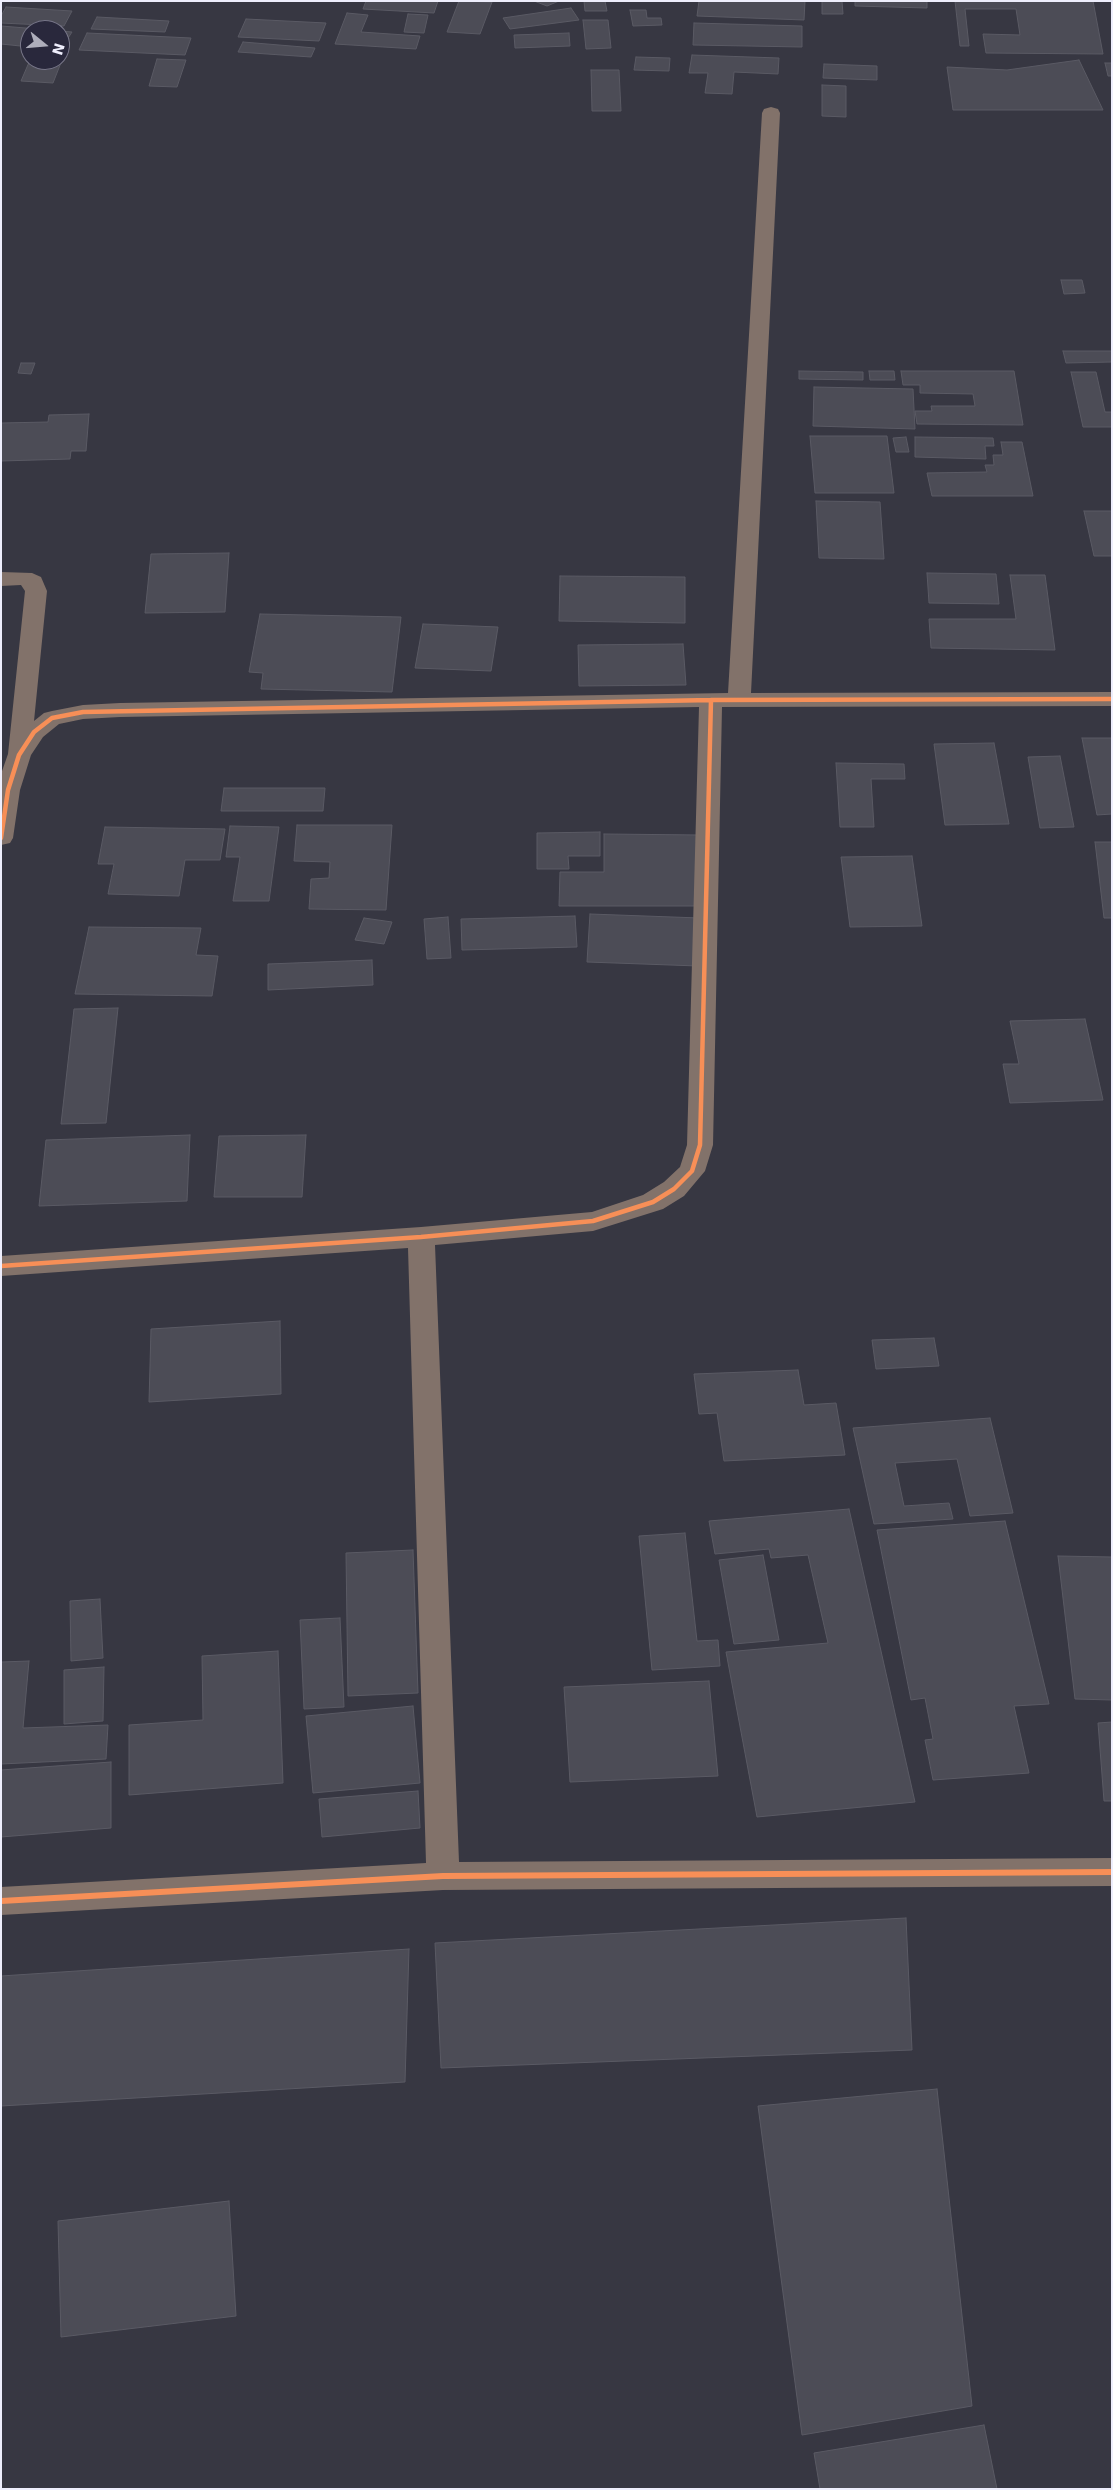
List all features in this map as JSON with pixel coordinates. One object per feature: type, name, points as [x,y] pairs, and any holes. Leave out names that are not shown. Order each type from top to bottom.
[{"type":"street","points":[[739,700],[771,113]]},
{"type":"street","points":[[1,579],[24,578],[33,582],[36,592],[19,755],[8,790],[2,830]]},
{"type":"street","points":[[19,755],[34,732],[52,718],[83,712],[130,709],[711,700],[1112,699]]},
{"type":"street","points":[[1,1266],[421,1237],[593,1221],[653,1202],[674,1189],[692,1171],[700,1145],[711,700]]},
{"type":"street","points":[[421,1237],[443,1876]]},
{"type":"street","points":[[1,1901],[443,1876],[1112,1872]]},
{"type":"building","points":[[366,1],[438,1],[434,13],[363,9]]},
{"type":"building","points":[[459,1],[492,2],[480,34],[447,32]]},
{"type":"building","points":[[534,1],[559,1],[547,6]]},
{"type":"building","points":[[584,1],[605,1],[607,11],[585,11]]},
{"type":"building","points":[[699,1],[805,1],[804,20],[697,16]]},
{"type":"building","points":[[822,1],[842,1],[843,14],[822,14]]},
{"type":"building","points":[[855,1],[927,1],[927,8],[855,6]]},
{"type":"building","points":[[955,1],[1093,1],[1103,54],[986,53],[983,34],[1020,35],[1016,9],[965,9],[969,46],[960,46]]},
{"type":"building","points":[[6,7],[72,11],[67,20],[20,20],[20,24],[1,23],[1,16]]},
{"type":"building","points":[[571,8],[579,20],[510,29],[503,18]]},
{"type":"building","points":[[630,10],[646,10],[647,18],[661,18],[662,25],[633,26]]},
{"type":"building","points":[[347,13],[368,15],[361,32],[420,36],[416,49],[335,44]]},
{"type":"building","points":[[408,14],[428,15],[424,33],[404,32]]},
{"type":"building","points":[[97,17],[169,21],[165,32],[91,29]]},
{"type":"building","points":[[246,19],[326,23],[319,41],[238,37]]},
{"type":"building","points":[[583,20],[608,20],[611,48],[586,49]]},
{"type":"building","points":[[694,23],[802,26],[802,47],[693,45]]},
{"type":"building","points":[[1,26],[20,28],[20,46],[1,44]]},
{"type":"building","points":[[87,33],[191,38],[185,55],[79,50]]},
{"type":"building","points":[[569,33],[570,46],[515,48],[514,35]]},
{"type":"building","points":[[243,42],[315,48],[311,57],[238,52]]},
{"type":"building","points":[[692,55],[779,58],[778,74],[734,72],[732,94],[705,93],[708,73],[689,73]]},
{"type":"building","points":[[636,57],[670,58],[669,71],[634,70]]},
{"type":"building","points":[[157,59],[186,60],[177,87],[149,86]]},
{"type":"building","points":[[1079,60],[1103,110],[953,110],[947,67],[1007,70]]},
{"type":"building","points":[[1105,63],[1112,63],[1112,76],[1108,76]]},
{"type":"building","points":[[824,64],[877,66],[877,80],[823,78]]},
{"type":"building","points":[[26,70],[58,70],[53,83],[21,81]]},
{"type":"building","points":[[591,70],[619,70],[621,111],[592,111]]},
{"type":"building","points":[[822,85],[846,86],[846,117],[822,116]]},
{"type":"building","points":[[1061,280],[1082,280],[1085,293],[1064,294]]},
{"type":"building","points":[[1063,351],[1112,351],[1112,362],[1066,363]]},
{"type":"building","points":[[21,363],[35,363],[31,374],[18,373]]},
{"type":"building","points":[[799,371],[863,372],[863,380],[799,379]]},
{"type":"building","points":[[869,371],[894,371],[895,380],[870,380]]},
{"type":"building","points":[[901,371],[1014,371],[1023,425],[917,424],[915,411],[932,411],[931,406],[975,406],[973,394],[920,393],[920,385],[903,385]]},
{"type":"building","points":[[1071,372],[1096,372],[1105,412],[1112,412],[1112,427],[1083,427]]},
{"type":"building","points":[[814,387],[913,389],[915,429],[813,426]]},
{"type":"building","points":[[89,414],[86,451],[71,451],[70,459],[1,461],[1,423],[48,422],[49,415]]},
{"type":"building","points":[[810,436],[887,436],[894,493],[815,493]]},
{"type":"building","points":[[906,437],[909,452],[896,452],[893,438]]},
{"type":"building","points":[[915,437],[993,438],[994,446],[985,446],[986,459],[915,457]]},
{"type":"building","points":[[1001,442],[1022,442],[1033,496],[932,496],[927,473],[987,472],[985,465],[994,465],[993,455],[1003,455]]},
{"type":"building","points":[[816,501],[880,502],[884,559],[819,558]]},
{"type":"building","points":[[1084,511],[1112,511],[1112,556],[1094,556]]},
{"type":"building","points":[[229,553],[225,612],[145,613],[151,554]]},
{"type":"building","points":[[927,573],[996,574],[999,604],[929,603]]},
{"type":"building","points":[[1010,575],[1045,575],[1055,650],[931,648],[929,619],[1016,619]]},
{"type":"building","points":[[560,576],[685,577],[685,623],[559,621]]},
{"type":"building","points":[[260,614],[401,617],[392,692],[261,689],[263,673],[249,672]]},
{"type":"building","points":[[423,624],[498,627],[491,671],[415,668]]},
{"type":"building","points":[[683,644],[686,685],[579,686],[578,645]]},
{"type":"building","points":[[1082,738],[1112,738],[1112,814],[1097,815]]},
{"type":"building","points":[[994,743],[1009,824],[945,825],[934,744]]},
{"type":"building","points":[[1060,756],[1074,827],[1040,828],[1028,757]]},
{"type":"building","points":[[836,763],[904,764],[905,779],[871,779],[874,827],[840,827]]},
{"type":"building","points":[[224,788],[325,788],[323,811],[221,811]]},
{"type":"building","points":[[297,825],[392,825],[386,910],[309,909],[311,879],[329,878],[330,862],[294,861]]},
{"type":"building","points":[[230,826],[279,827],[269,901],[233,901],[240,857],[226,857]]},
{"type":"building","points":[[105,827],[225,829],[220,860],[185,860],[179,896],[108,894],[114,864],[98,864]]},
{"type":"building","points":[[600,832],[600,856],[568,856],[569,869],[537,869],[537,833]]},
{"type":"building","points":[[604,834],[700,835],[702,906],[559,906],[560,872],[604,872]]},
{"type":"building","points":[[1095,842],[1112,842],[1112,918],[1104,918]]},
{"type":"building","points":[[912,856],[922,926],[850,927],[841,857]]},
{"type":"building","points":[[590,914],[700,918],[698,966],[587,962]]},
{"type":"building","points":[[575,916],[577,947],[462,950],[461,919]]},
{"type":"building","points":[[448,917],[451,958],[427,959],[424,919]]},
{"type":"building","points":[[364,918],[392,922],[384,944],[355,940]]},
{"type":"building","points":[[89,927],[201,928],[196,955],[218,956],[212,996],[75,994]]},
{"type":"building","points":[[372,960],[373,985],[268,990],[268,964]]},
{"type":"building","points":[[118,1008],[106,1123],[61,1124],[74,1009]]},
{"type":"building","points":[[1085,1019],[1103,1100],[1010,1103],[1003,1064],[1019,1064],[1010,1021]]},
{"type":"building","points":[[190,1135],[187,1201],[39,1206],[46,1140]]},
{"type":"building","points":[[306,1135],[302,1197],[214,1197],[219,1136]]},
{"type":"building","points":[[280,1321],[281,1394],[149,1402],[151,1329]]},
{"type":"building","points":[[934,1338],[939,1366],[876,1369],[872,1340]]},
{"type":"building","points":[[798,1370],[804,1405],[836,1403],[845,1455],[724,1461],[717,1413],[699,1414],[694,1374]]},
{"type":"building","points":[[990,1418],[1013,1513],[970,1516],[957,1459],[895,1463],[904,1506],[949,1503],[953,1519],[874,1524],[853,1428]]},
{"type":"building","points":[[849,1509],[915,1802],[757,1817],[726,1652],[828,1643],[808,1555],[771,1558],[769,1549],[715,1554],[709,1521]]},
{"type":"building","points":[[1005,1521],[1049,1704],[1014,1706],[1029,1773],[933,1780],[925,1740],[933,1739],[925,1698],[911,1700],[877,1530]]},
{"type":"building","points":[[685,1533],[697,1641],[718,1640],[720,1666],[652,1670],[639,1536]]},
{"type":"building","points":[[413,1550],[418,1693],[348,1696],[346,1553]]},
{"type":"building","points":[[763,1555],[779,1640],[734,1644],[719,1560]]},
{"type":"building","points":[[1058,1556],[1112,1557],[1112,1700],[1075,1699]]},
{"type":"building","points":[[100,1599],[103,1658],[71,1661],[70,1601]]},
{"type":"building","points":[[340,1618],[344,1707],[304,1709],[300,1620]]},
{"type":"building","points":[[278,1651],[283,1783],[129,1795],[129,1725],[203,1720],[202,1656]]},
{"type":"building","points":[[29,1661],[23,1728],[108,1725],[106,1759],[1,1764],[1,1662]]},
{"type":"building","points":[[104,1667],[103,1721],[64,1724],[64,1670]]},
{"type":"building","points":[[709,1681],[718,1776],[570,1782],[564,1687]]},
{"type":"building","points":[[413,1706],[420,1783],[313,1793],[306,1716]]},
{"type":"building","points":[[1112,1722],[1112,1801],[1104,1801],[1098,1723]]},
{"type":"building","points":[[111,1762],[111,1828],[1,1837],[1,1770]]},
{"type":"building","points":[[418,1791],[420,1828],[322,1837],[319,1799]]},
{"type":"building","points":[[906,1918],[912,2050],[441,2068],[435,1943]]},
{"type":"building","points":[[409,1949],[405,2082],[1,2106],[1,1976]]},
{"type":"building","points":[[937,2089],[972,2406],[802,2435],[758,2106]]},
{"type":"building","points":[[229,2201],[236,2316],[61,2337],[58,2221]]},
{"type":"building","points":[[984,2425],[997,2489],[820,2489],[814,2453]]},
{"type":"cycle path","points":[[1,838],[8,790],[19,755],[34,732],[52,718],[83,712],[711,700],[1112,699]]},
{"type":"cycle path","points":[[1,1266],[421,1237],[593,1221],[653,1202],[674,1189],[692,1171],[700,1145],[711,700]]},
{"type":"cycle path","points":[[1,1901],[443,1876],[1112,1872]]}]
